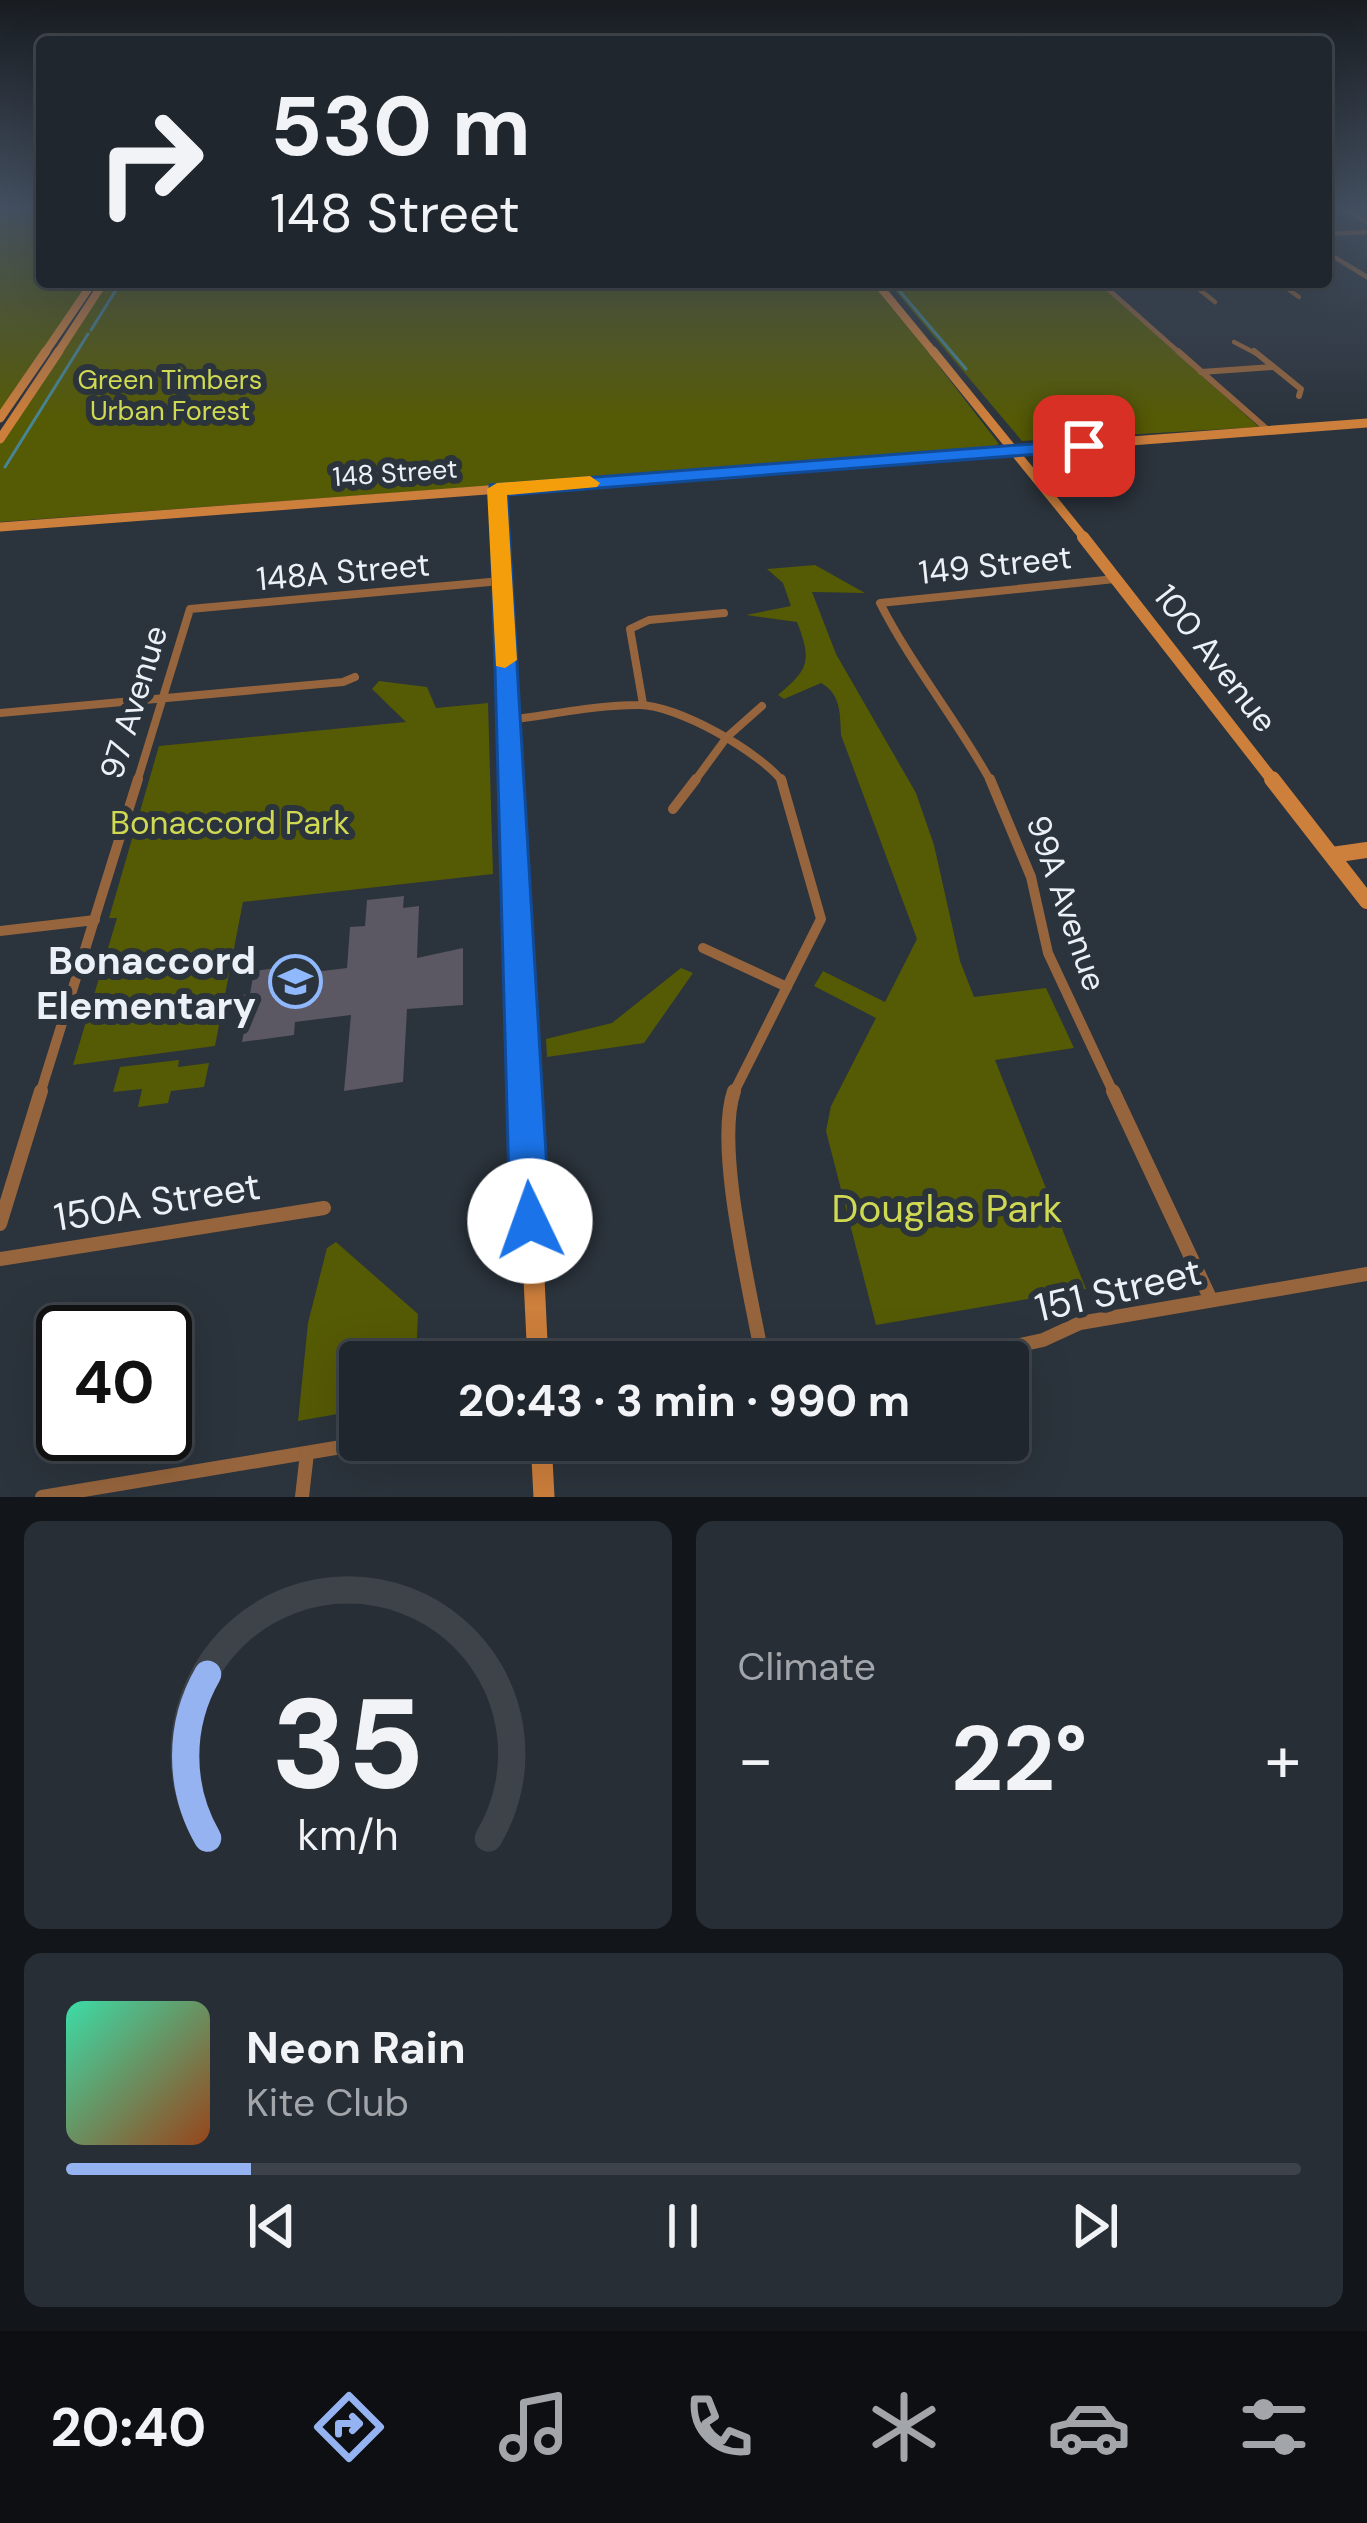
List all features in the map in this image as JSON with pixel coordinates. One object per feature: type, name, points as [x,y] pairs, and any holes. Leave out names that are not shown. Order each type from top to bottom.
[{"type":"main road","points":[[0,418],[89,288]]},
{"type":"main road","points":[[0,439],[100,288]]},
{"type":"main road","name":"100 Avenue","points":[[881,288],[1016,452],[1367,901]]},
{"type":"main road","name":"100 Avenue","points":[[890,288],[1013,440],[1016,452]]},
{"type":"main road","name":"148 Street","points":[[0,527],[1367,423]]},
{"type":"main road","points":[[497,489],[537,1341]]},
{"type":"main road","points":[[1332,855],[1367,850]]},
{"type":"main road","points":[[543,1461],[544,1497]]},
{"type":"street","points":[[1107,288],[1269,431]]},
{"type":"street","points":[[1198,288],[1215,302]]},
{"type":"street","points":[[1287,288],[1300,297]]},
{"type":"street","points":[[1234,342],[1301,389],[1299,396]]},
{"type":"street","points":[[1201,372],[1273,367]]},
{"type":"street","name":"149 Street","points":[[880,603],[1115,579]]},
{"type":"street","name":"148A Street","points":[[190,609],[501,581]]},
{"type":"street","name":"99A Avenue","points":[[880,603],[904,652],[958,721],[1000,797],[1030,877],[1048,953],[1210,1300]]},
{"type":"street","name":"97 Avenue","points":[[0,1224],[190,609]]},
{"type":"street","points":[[643,704],[629,634],[634,625],[724,613]]},
{"type":"street","points":[[0,713],[356,677]]},
{"type":"street","points":[[508,720],[643,704],[728,736],[776,769],[812,874],[821,919],[741,1072],[730,1104],[728,1138],[760,1341]]},
{"type":"street","points":[[673,809],[728,736],[762,706]]},
{"type":"street","points":[[0,931],[95,920]]},
{"type":"street","points":[[703,948],[787,987]]},
{"type":"street","name":"150A Street","points":[[0,1259],[324,1208]]},
{"type":"street","name":"151 Street","points":[[1029,1343],[1080,1322],[1367,1274]]},
{"type":"street","points":[[42,1497],[339,1448]]},
{"type":"street","points":[[302,1497],[307,1453]]},
{"type":"green space","name":"Green Timbers Urban Forest","points":[[0,278],[36,278],[36,288],[86,288],[0,412]]},
{"type":"green space","name":"Green Timbers Urban Forest","points":[[103,288],[879,288],[999,444],[987,449],[0,522],[0,444]]},
{"type":"green space","points":[[893,288],[1105,288],[1259,427],[1022,441]]},
{"type":"green space","name":"Douglas Park","points":[[815,565],[865,593],[812,592],[836,654],[916,793],[934,845],[960,961],[974,997],[1046,988],[1074,1048],[995,1060],[1086,1289],[876,1325],[826,1131],[831,1106],[876,1018],[814,986],[823,971],[885,1002],[917,939],[841,735],[836,699],[821,683],[784,699],[778,695],[805,663],[797,622],[746,615],[791,606],[783,583],[767,569]]},
{"type":"green space","name":"Bonaccord Park","points":[[379,681],[427,687],[436,708],[488,703],[493,874],[243,902],[215,1046],[73,1065],[117,918],[109,918],[159,746],[406,722],[372,689]]},
{"type":"green space","points":[[681,968],[693,973],[644,1043],[547,1057],[546,1039],[612,1023]]},
{"type":"green space","points":[[179,1060],[178,1067],[209,1063],[204,1087],[171,1091],[168,1103],[138,1107],[142,1089],[113,1092],[120,1067]]},
{"type":"green space","points":[[336,1242],[418,1314],[417,1341],[339,1341],[339,1414],[298,1421],[308,1323],[327,1248]]},
{"type":"building","name":"Bonaccord Elementary","points":[[404,896],[403,908],[419,906],[417,958],[463,948],[463,1005],[407,1009],[403,1082],[344,1091],[351,1015],[295,1022],[294,1035],[242,1042],[247,1016],[237,1017],[241,995],[250,994],[254,971],[298,965],[297,974],[347,968],[350,927],[365,926],[367,900]]},
{"type":"waterway","points":[[91,330],[117,288]]},
{"type":"waterway","points":[[897,288],[966,369]]},
{"type":"waterway","points":[[5,467],[88,334]]},
{"type":"slow traffic","points":[[505,660],[497,489],[590,483]]},
{"type":"place","name":"Bonaccord Elementary","points":[[295,982]]},
{"type":"route","points":[[530,1221],[497,489],[1084,446]]}]
